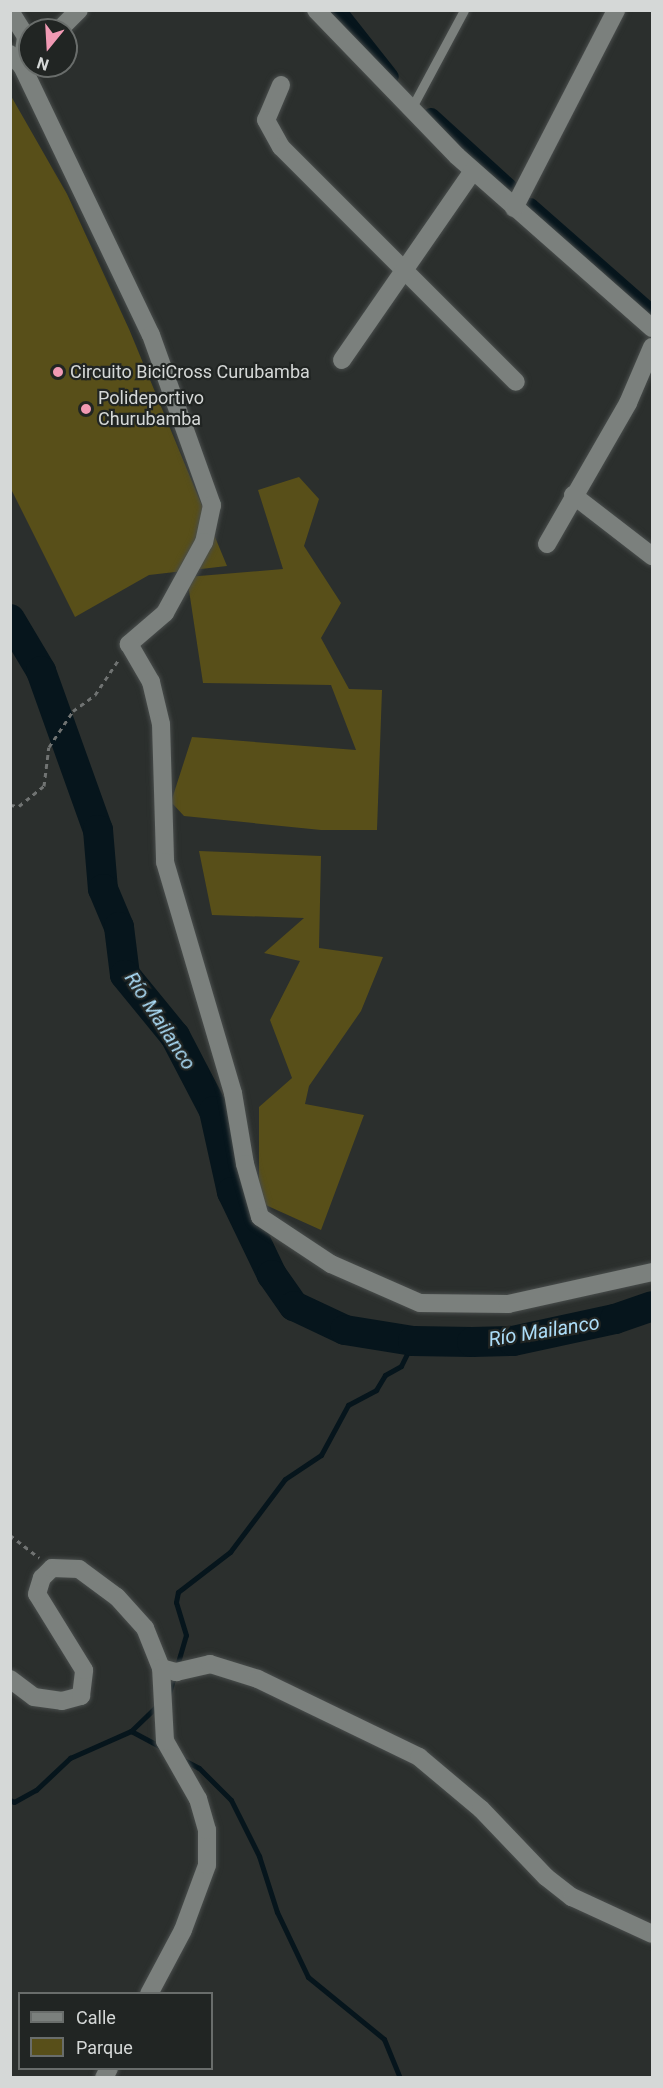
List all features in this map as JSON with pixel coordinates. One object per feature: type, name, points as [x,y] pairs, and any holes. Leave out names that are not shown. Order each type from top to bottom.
[{"type":"street","points":[[315,10],[473,171],[652,328]]},
{"type":"street","points":[[514,208],[616,10]]},
{"type":"street","points":[[10,11],[18,24]]},
{"type":"street","points":[[30,78],[151,335],[212,505],[204,542],[165,613],[129,644],[151,682],[161,724],[165,862],[227,1071],[260,1216],[332,1264],[420,1303],[508,1304],[652,1272]]},
{"type":"street","points":[[281,85],[266,120],[281,147],[516,382]]},
{"type":"street","points":[[342,360],[473,171]]},
{"type":"street","points":[[547,544],[573,495],[628,403],[652,347]]},
{"type":"street","points":[[573,495],[652,556]]},
{"type":"street","points":[[10,1679],[34,1697],[62,1701],[81,1696],[84,1670],[38,1594],[42,1578],[52,1568],[79,1569],[117,1597],[145,1628],[161,1668],[165,1741],[198,1799],[207,1830],[207,1865],[183,1930],[150,1992]]},
{"type":"street","points":[[161,1668],[176,1672],[210,1664],[258,1678],[410,1752],[481,1809],[546,1876],[572,1897],[652,1934]]},
{"type":"lane","points":[[411,109],[464,10]]},
{"type":"path","points":[[10,805],[19,806],[44,786],[50,747],[73,711],[95,695],[129,644]]},
{"type":"path","points":[[10,1535],[52,1568]]},
{"type":"green space","name":"Circuito BiciCross Curubamba","points":[[11,96],[67,194],[129,329],[227,566],[149,575],[75,617],[11,489]]},
{"type":"green space","points":[[299,477],[319,499],[304,546],[341,603],[321,638],[349,689],[382,690],[377,830],[321,830],[184,816],[171,802],[192,737],[356,750],[331,685],[203,683],[187,577],[283,569],[258,490]]},
{"type":"green space","points":[[199,851],[321,856],[319,948],[383,957],[361,1011],[309,1086],[305,1104],[364,1115],[321,1230],[259,1202],[259,1107],[292,1078],[270,1020],[300,961],[264,953],[304,918],[212,915]]},
{"type":"waterway","points":[[337,10],[390,77]]},
{"type":"waterway","points":[[431,117],[509,188]]},
{"type":"waterway","points":[[530,207],[652,314]]},
{"type":"waterway","name":"Río Mailanco","points":[[10,619],[41,671],[98,830],[103,889],[119,927],[125,975],[175,1036],[214,1111],[232,1192],[272,1275],[294,1306],[345,1330],[413,1341],[472,1342],[513,1341],[615,1319],[652,1306]]},
{"type":"waterway","points":[[169,1693],[186,1635],[176,1602],[178,1592],[230,1552],[285,1479],[321,1455],[348,1405],[376,1390],[385,1375],[401,1366],[413,1341]]},
{"type":"waterway","points":[[10,1800],[14,1802],[36,1790],[70,1758],[131,1731],[159,1704]]},
{"type":"waterway","points":[[131,1731],[161,1747]]},
{"type":"waterway","points":[[182,1759],[199,1768],[231,1800],[259,1856],[277,1912],[308,1977],[384,2039],[400,2078]]},
{"type":"place","name":"Circuito BiciCross Curubamba","points":[[58,372]]},
{"type":"place","name":"Polideportivo Churubamba","points":[[86,409]]}]
